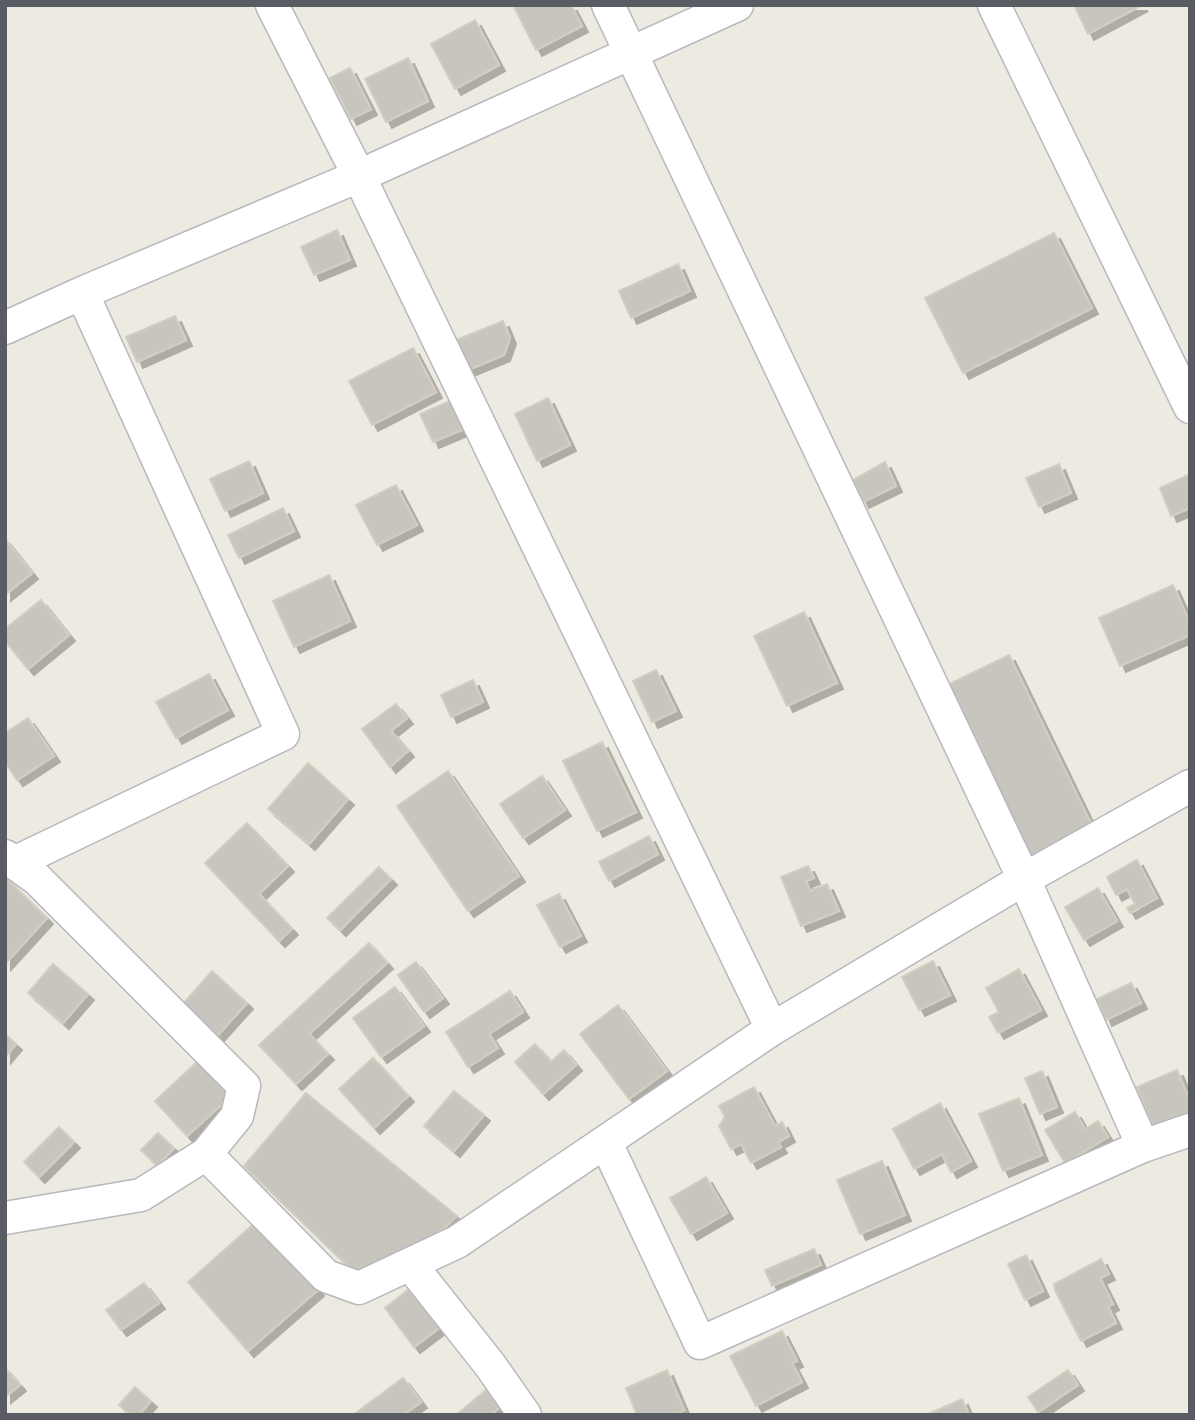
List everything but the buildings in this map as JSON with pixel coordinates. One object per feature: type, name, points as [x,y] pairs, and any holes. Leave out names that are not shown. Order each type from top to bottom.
[{"type":"street","points":[[272,5],[359,176],[772,1029]]},
{"type":"street","points":[[608,5],[1024,879],[1143,1146]]},
{"type":"street","points":[[5,328],[359,176],[737,5]]},
{"type":"street","points":[[994,5],[1190,407]]},
{"type":"street","points":[[10,860],[283,734],[82,293]]},
{"type":"street","points":[[206,1154],[326,1276],[359,1289],[457,1242],[772,1029],[1024,879],[1190,786]]},
{"type":"street","points":[[5,1218],[141,1195],[206,1154],[237,1116],[244,1086],[37,879],[10,860]]},
{"type":"street","points":[[606,1143],[700,1343],[1143,1146],[1190,1130]]},
{"type":"street","points":[[410,1264],[442,1308],[490,1365],[525,1415]]}]
